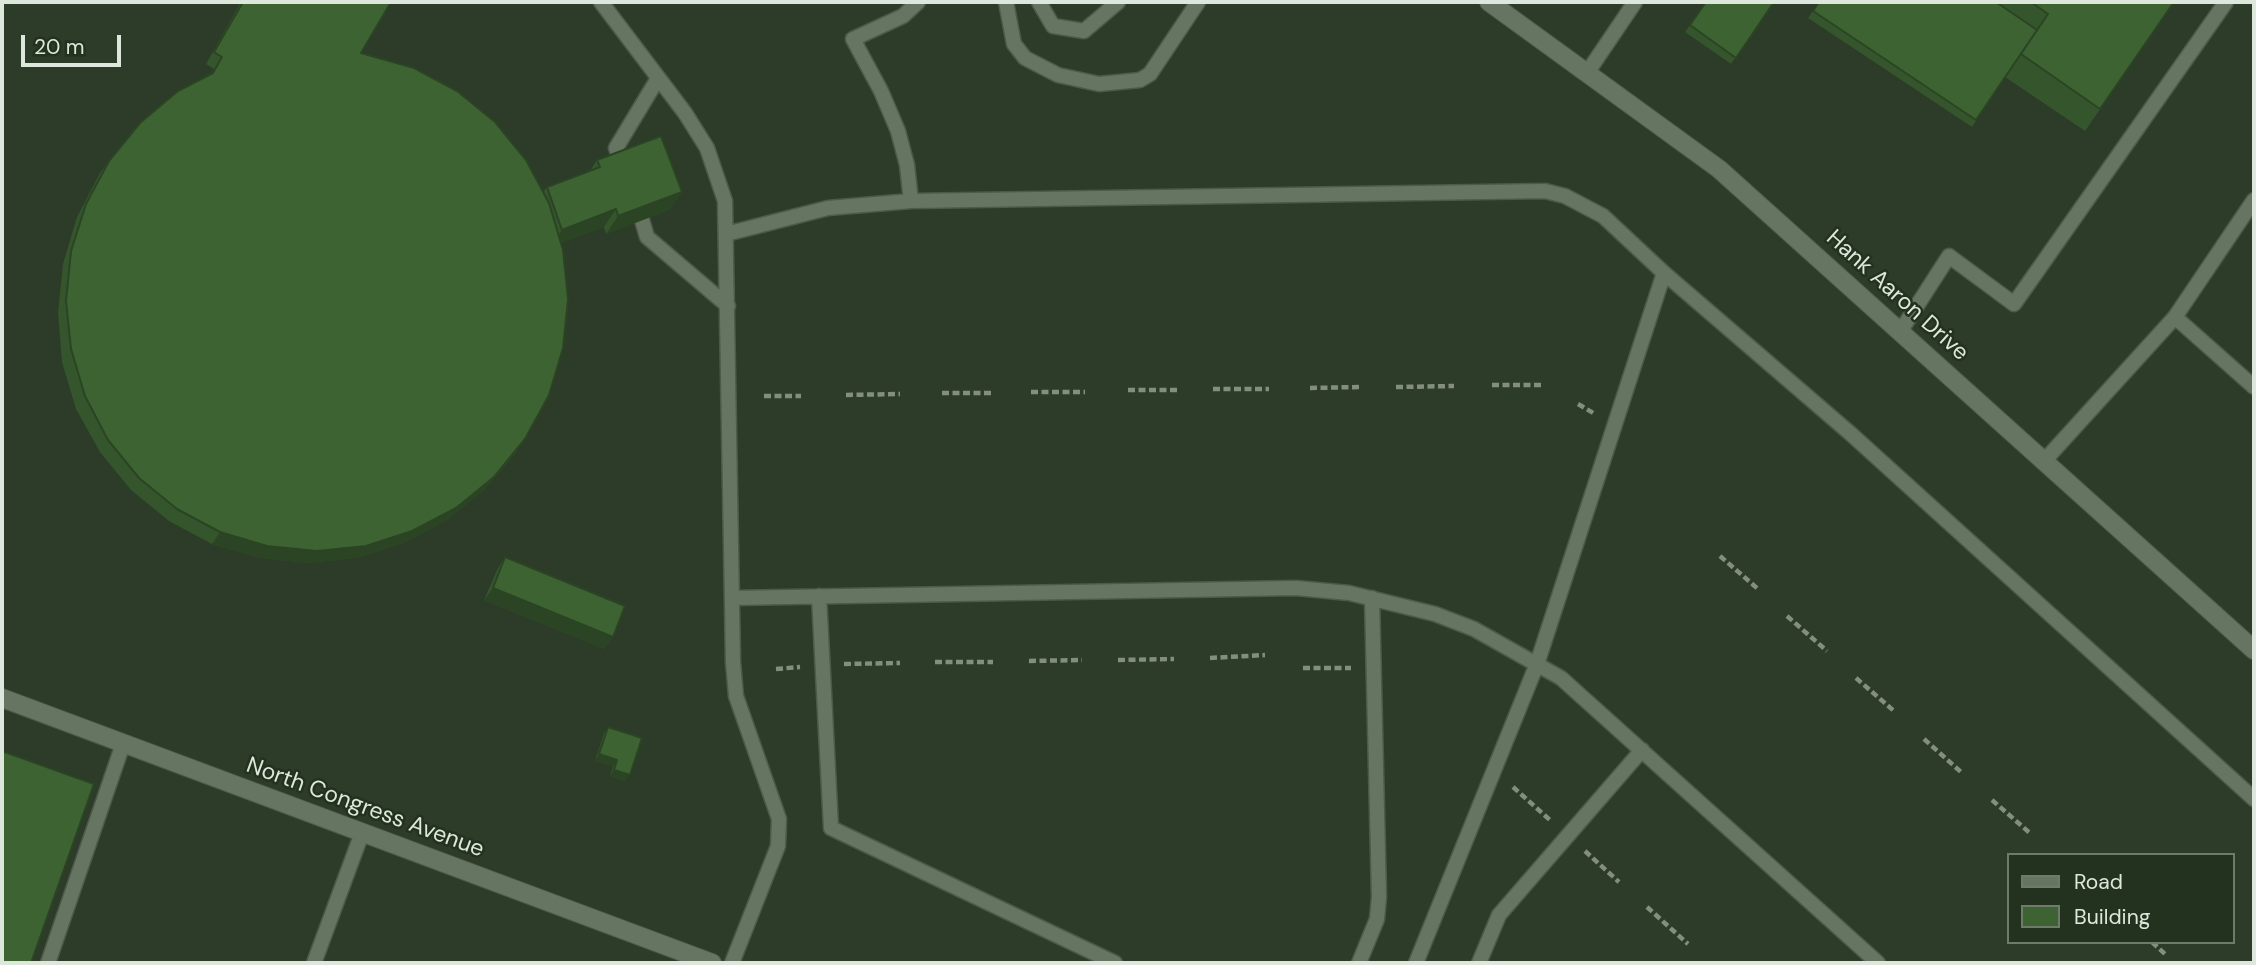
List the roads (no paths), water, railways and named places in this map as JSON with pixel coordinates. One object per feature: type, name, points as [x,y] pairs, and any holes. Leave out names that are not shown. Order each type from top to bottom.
[{"type":"street","name":"Hank Aaron Drive","points":[[1489,2],[1719,169],[2254,650]]},
{"type":"street","name":"North Congress Avenue","points":[[2,698],[712,963]]},
{"type":"lane","points":[[601,2],[657,80],[685,113],[707,148],[725,201],[736,696],[779,819],[778,846],[732,963]]},
{"type":"lane","points":[[911,201],[907,165],[898,131],[881,91],[853,38],[902,16],[918,2]]},
{"type":"lane","points":[[1006,2],[1014,44],[1025,58],[1058,75],[1099,84],[1140,80],[1150,74],[1198,2]]},
{"type":"lane","points":[[1039,2],[1054,26],[1084,31],[1118,2]]},
{"type":"lane","points":[[1587,73],[1636,2]]},
{"type":"lane","points":[[1900,332],[1949,256],[2014,304],[2226,2]]},
{"type":"lane","points":[[622,164],[616,148],[657,80]]},
{"type":"lane","points":[[726,234],[822,209],[911,201],[1545,191],[1584,204],[1603,216],[1664,273],[1851,434],[2254,799]]},
{"type":"lane","points":[[2045,460],[2175,317],[2254,200]]},
{"type":"lane","points":[[642,220],[647,237],[728,306]]},
{"type":"lane","points":[[1416,963],[1537,664],[1664,273]]},
{"type":"lane","points":[[2175,317],[2254,387]]},
{"type":"lane","points":[[732,598],[1287,588],[1349,593],[1372,598],[1474,629],[1561,678],[1878,963]]},
{"type":"lane","points":[[819,596],[831,828],[1115,963]]},
{"type":"lane","points":[[1359,963],[1377,919],[1379,897],[1372,598]]},
{"type":"lane","points":[[48,963],[123,744]]},
{"type":"lane","points":[[1479,963],[1499,915],[1642,750]]},
{"type":"lane","points":[[314,963],[362,833]]}]
